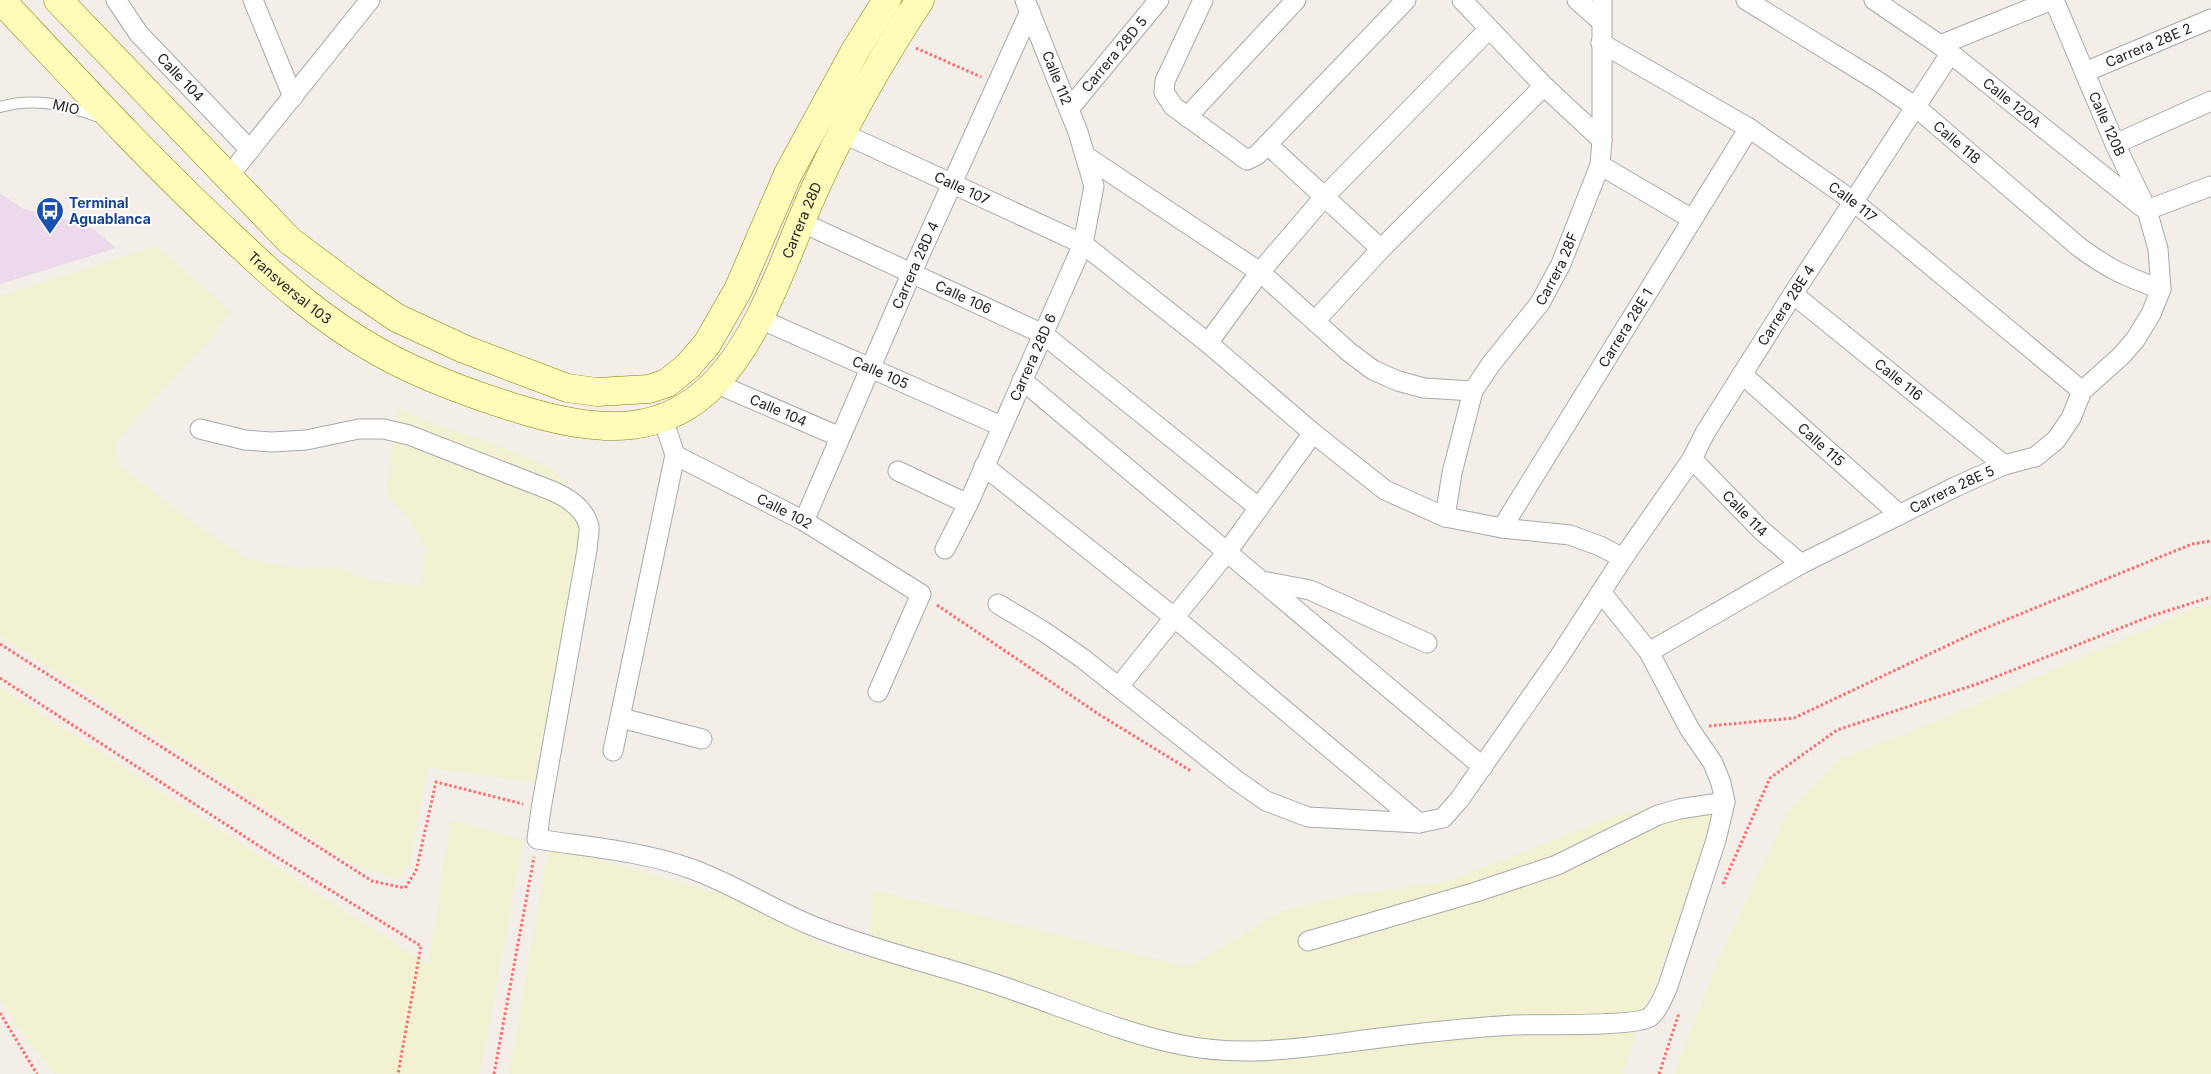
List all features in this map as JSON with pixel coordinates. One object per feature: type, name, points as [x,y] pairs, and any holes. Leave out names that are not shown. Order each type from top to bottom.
[{"type":"street","name":"Transversal 103","points":[[1,0],[127,134],[203,210],[265,268],[324,317],[378,352],[449,384],[505,405],[561,421],[624,427],[663,419]]},
{"type":"street","points":[[58,0],[290,241],[350,286],[397,318],[464,349],[567,388],[597,392],[649,389],[667,383],[688,366],[711,337],[738,290],[797,157],[855,51],[887,0]]},
{"type":"street","name":"Calle 104","points":[[116,0],[139,34],[250,150]]},
{"type":"street","points":[[254,0],[293,97]]},
{"type":"street","points":[[228,177],[370,0]]},
{"type":"street","name":"Carrera 28D","points":[[663,419],[698,399],[716,383],[734,360],[758,318],[842,133],[895,39],[920,0]]},
{"type":"street","name":"Carrera 28D 5","points":[[1069,109],[1159,0]]},
{"type":"street","points":[[1203,0],[1165,82],[1164,92],[1166,99],[1187,117],[1247,160],[1251,159],[1267,144],[1406,0]]},
{"type":"street","points":[[1187,117],[1296,0]]},
{"type":"street","points":[[1462,0],[1544,86],[1602,140]]},
{"type":"street","points":[[1577,0],[1601,21]]},
{"type":"street","name":"Carrera 28F","points":[[1445,517],[1452,473],[1473,391],[1491,364],[1540,303],[1561,264],[1600,165],[1602,140],[1602,0]]},
{"type":"street","name":"Calle 118","points":[[1746,0],[1879,82],[1916,108],[2079,247],[2106,267],[2129,278],[2161,289]]},
{"type":"street","name":"Calle 120A","points":[[1874,0],[1945,49],[2147,210]]},
{"type":"street","points":[[1945,49],[2053,0]]},
{"type":"street","name":"Calle 120B","points":[[2053,0],[2115,144],[2147,210],[2158,249]]},
{"type":"street","name":"Calle 112","points":[[1028,5],[1087,158]]},
{"type":"street","name":"Carrera 28D 4","points":[[804,521],[912,272],[997,84],[1028,5]]},
{"type":"street","name":"Carrera 28E 2","points":[[2084,72],[2211,19]]},
{"type":"street","points":[[1208,343],[1260,272],[1324,196],[1489,29]]},
{"type":"street","name":"Calle 117","points":[[1601,43],[1749,128],[1853,201],[2082,391]]},
{"type":"street","name":"Carrera 28E 4","points":[[998,604],[1043,631],[1120,685],[1236,780],[1266,801],[1308,817],[1419,823],[1442,818],[1483,767],[1623,558],[1692,459],[1705,433],[1793,294],[1916,108],[1945,49]]},
{"type":"street","points":[[1315,321],[1381,249],[1544,86]]},
{"type":"street","points":[[2115,144],[2211,101]]},
{"type":"street","name":"Carrera 28E 1","points":[[1502,528],[1749,128]]},
{"type":"street","name":"Calle 107","points":[[842,133],[1082,244],[1208,343],[1313,433],[1385,490],[1445,517],[1502,528],[1570,535],[1600,546],[1623,558]]},
{"type":"street","points":[[1267,144],[1381,249]]},
{"type":"street","points":[[1087,158],[1260,272],[1349,352],[1373,370],[1398,381],[1424,388],[1473,391]]},
{"type":"street","name":"Carrera 28D 6","points":[[945,549],[968,504],[1082,244],[1094,186],[1087,158]]},
{"type":"street","points":[[1600,165],[1692,219]]},
{"type":"street","points":[[2147,210],[2211,186]]},
{"type":"street","name":"Calle 106","points":[[801,222],[1043,334],[1259,508]]},
{"type":"street","name":"Carrera 28E 5","points":[[1649,652],[1801,564],[2004,466],[2035,457],[2056,440],[2071,418],[2082,391],[2121,356],[2135,340],[2151,314],[2161,289],[2158,249]]},
{"type":"street","name":"Calle 116","points":[[1793,294],[2004,466]]},
{"type":"street","name":"Calle 105","points":[[758,318],[1001,426]]},
{"type":"street","name":"Calle 115","points":[[1742,374],[1900,515]]},
{"type":"street","points":[[1022,380],[1483,767]]},
{"type":"street","name":"Calle 104","points":[[716,383],[840,437]]},
{"type":"street","points":[[613,751],[675,455],[663,419]]},
{"type":"street","points":[[200,429],[245,440],[272,442],[315,438],[359,429],[384,429],[417,438],[550,490],[568,498],[581,511],[589,527],[586,550],[540,809],[537,839],[651,857],[692,869],[774,910],[816,928],[907,958],[988,981],[1142,1034],[1183,1045],[1226,1050],[1278,1050],[1445,1030],[1541,1024],[1632,1022],[1648,1018],[1660,1006],[1716,840],[1725,802],[1721,783],[1712,763],[1689,728],[1649,652],[1602,592]]},
{"type":"street","points":[[1120,685],[1227,552],[1313,433]]},
{"type":"street","name":"Calle 102","points":[[675,455],[804,521],[921,594]]},
{"type":"street","name":"Calle 114","points":[[1692,459],[1761,530],[1801,564]]},
{"type":"street","points":[[984,466],[1175,618],[1419,823]]},
{"type":"street","points":[[898,471],[968,504]]},
{"type":"street","points":[[1262,581],[1310,590],[1426,643]]},
{"type":"street","points":[[878,692],[921,594]]},
{"type":"street","points":[[621,718],[702,739]]},
{"type":"street","points":[[1308,940],[1476,892],[1557,865],[1658,815],[1679,809],[1725,802]]},
{"type":"lane","name":"MIO","points":[[0,107],[40,102],[71,106],[100,117],[127,134]]},
{"type":"path","points":[[895,39],[997,84]]},
{"type":"path","points":[[1689,728],[1794,718],[1976,632],[2192,544],[2211,541]]},
{"type":"path","points":[[921,594],[1100,715],[1197,774]]},
{"type":"path","points":[[1723,885],[1770,778],[1837,730],[1980,684],[2151,616],[2211,597]]},
{"type":"path","points":[[0,644],[372,881],[405,888],[416,871],[436,782],[540,809]]},
{"type":"path","points":[[0,678],[270,852],[421,946],[398,1074]]},
{"type":"path","points":[[494,1074],[537,839]]},
{"type":"path","points":[[1659,1074],[1681,1005]]},
{"type":"path","points":[[0,1013],[37,1074]]},
{"type":"shaded area","name":"Terminal Aguablanca","points":[[0,194],[24,209],[81,223],[95,230],[116,248],[0,284]]},
{"type":"green space","points":[[157,246],[231,312],[210,339],[114,444],[119,465],[195,524],[246,558],[295,568],[340,568],[373,581],[420,586],[426,550],[410,520],[386,494],[398,409],[437,425],[497,445],[551,468],[578,496],[582,528],[534,782],[427,767],[410,864],[398,880],[349,862],[0,636],[0,296]]},
{"type":"green space","points":[[2211,605],[2211,1074],[1674,1074],[1720,956],[1788,812],[1840,759],[1940,720],[2192,609]]},
{"type":"green space","points":[[0,687],[428,965],[451,820],[523,840],[480,1074],[54,1074],[13,1021],[0,998]]},
{"type":"green space","points":[[1691,796],[1722,799],[1622,1074],[509,1074],[549,846],[722,894],[761,911],[820,943],[867,959],[873,890],[1189,967],[1282,911],[1351,895],[1449,881],[1609,818]]},
{"type":"place","name":"Terminal Aguablanca","points":[[50,235]]}]
